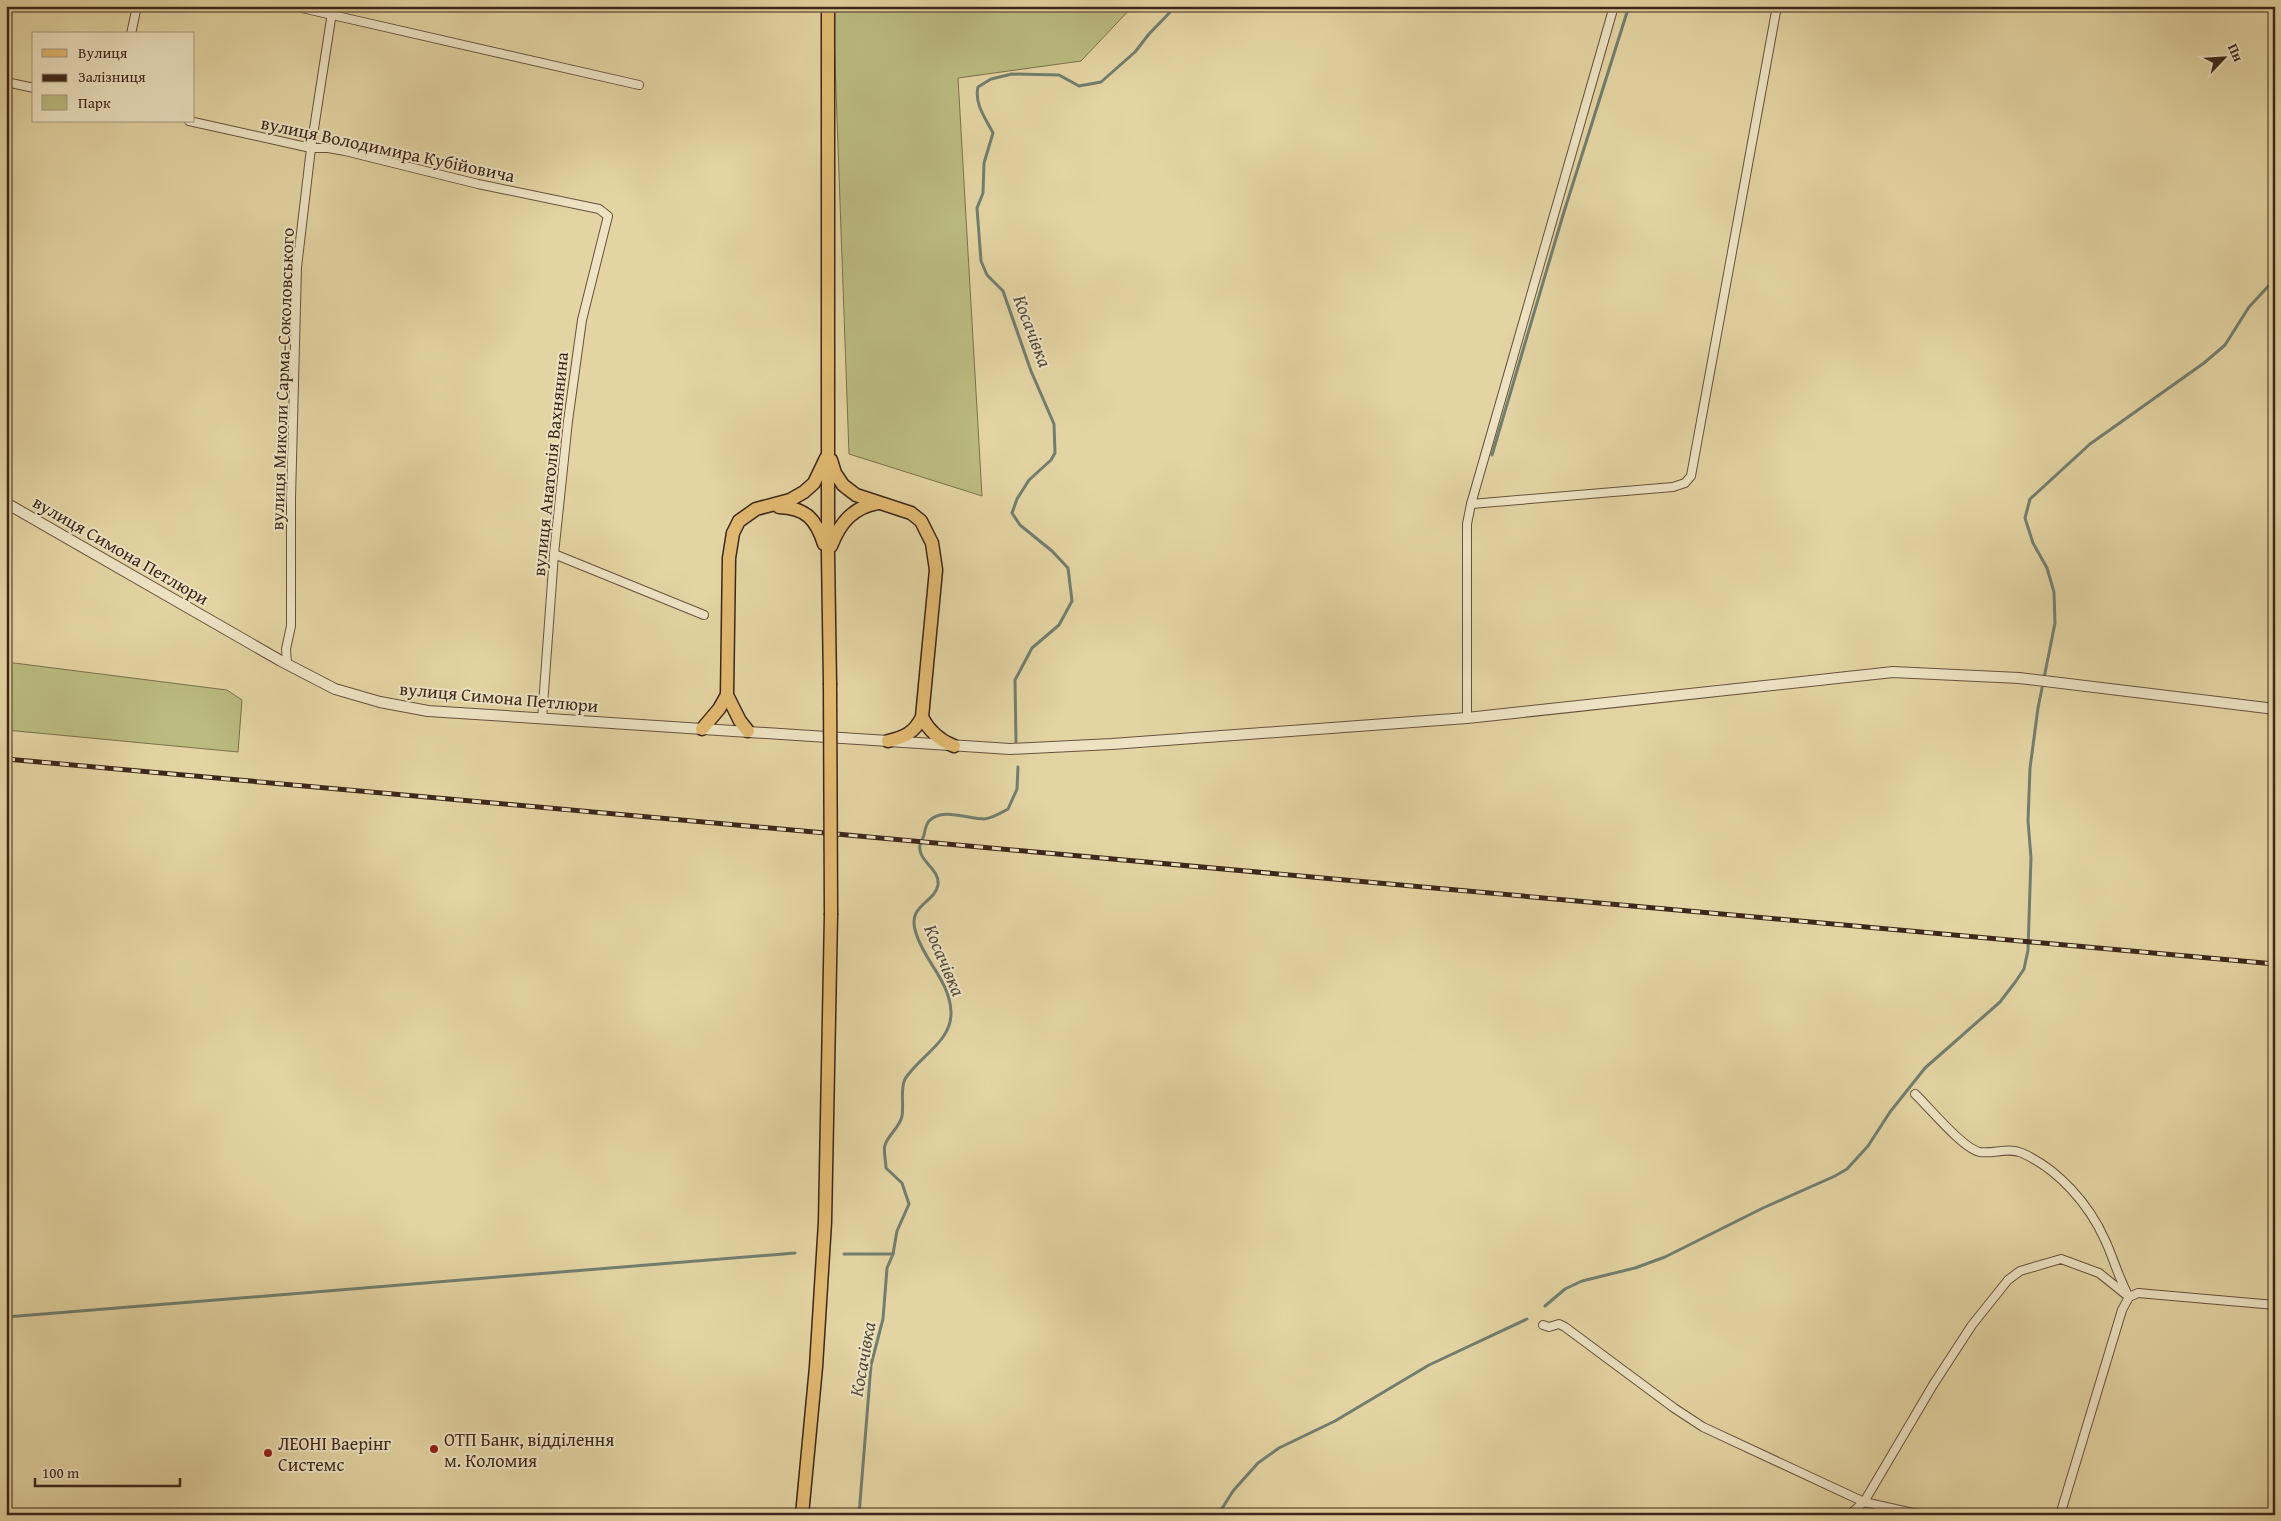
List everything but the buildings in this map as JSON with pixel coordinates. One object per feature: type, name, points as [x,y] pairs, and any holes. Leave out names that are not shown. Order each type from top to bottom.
[{"type":"main road","points":[[802,1515],[816,1367],[824,1222],[831,915],[828,555],[828,6]]},
{"type":"main road","points":[[828,452],[835,473],[844,485],[856,495],[911,513],[921,521],[928,532],[934,554],[936,570],[922,717],[910,734],[888,741]]},
{"type":"main road","points":[[748,731],[727,695],[729,558],[733,533],[739,521],[756,509],[790,500],[804,492],[814,483],[822,469],[828,452]]},
{"type":"main road","points":[[828,555],[836,531],[854,511],[868,505],[880,503]]},
{"type":"main road","points":[[756,509],[795,508],[806,514],[821,533],[828,555]]},
{"type":"main road","points":[[702,729],[719,709],[727,695]]},
{"type":"main road","points":[[922,717],[928,728],[937,737],[954,746]]},
{"type":"street","points":[[131,32],[137,6]]},
{"type":"street","points":[[293,6],[332,10],[639,85]]},
{"type":"street","points":[[1467,718],[1467,524],[1470,504],[1614,6]]},
{"type":"street","points":[[1470,504],[1672,487],[1686,483],[1691,476],[1777,6]]},
{"type":"street","name":"вулиця Миколи Сарма-Соколовського","points":[[287,664],[286,649],[291,626],[291,498],[297,267],[311,148],[332,10]]},
{"type":"street","points":[[6,82],[32,88]]},
{"type":"street","name":"вулиця Володимира Кубійовича","points":[[194,122],[311,148],[345,151],[478,184],[599,209],[608,216]]},
{"type":"street","name":"вулиця Анатолія Вахнянина","points":[[542,719],[554,554],[568,421],[582,320],[608,216]]},
{"type":"street","name":"вулиця Симона Петлюри","points":[[6,503],[287,664],[335,689],[380,702],[428,711],[1010,749],[1122,743],[1467,718],[1894,672],[2036,680],[2275,709]]},
{"type":"street","points":[[554,554],[704,615]]},
{"type":"street","points":[[1915,1094],[1966,1146],[1980,1152],[2020,1152],[2040,1164],[2067,1186],[2078,1197],[2100,1228],[2119,1278],[2129,1297]]},
{"type":"street","points":[[1849,1515],[1864,1502],[1962,1340],[1989,1302],[2008,1280],[2020,1271],[2061,1259],[2099,1273],[2129,1297]]},
{"type":"street","points":[[2060,1515],[2122,1310],[2129,1297],[2138,1293],[2275,1305]]},
{"type":"street","points":[[1543,1325],[1550,1327],[1559,1324],[1565,1327],[1674,1408],[1703,1427],[1864,1502],[1922,1515]]},
{"type":"green space","points":[[833,6],[1133,6],[1081,61],[958,78],[982,496],[849,454]]},
{"type":"green space","points":[[6,662],[227,690],[242,700],[238,752],[6,730]]},
{"type":"waterway","name":"Косачівка","points":[[1016,742],[1015,680],[1032,648],[1059,625],[1072,601],[1068,568],[1052,551],[1020,525],[1012,513],[1017,499],[1029,480],[1051,460],[1055,453],[1054,424],[1031,371],[1003,291],[987,275],[981,261],[977,208],[983,193],[984,163],[993,133],[979,105],[978,87],[991,79],[1012,74],[1059,75],[1079,86],[1101,82],[1135,52],[1149,34],[1176,6]]},
{"type":"waterway","points":[[1492,455],[1563,215],[1629,6]]},
{"type":"waterway","points":[[1545,1306],[1565,1289],[1582,1281],[1635,1268],[1665,1257],[1847,1169],[1868,1146],[1890,1112],[1925,1068],[2000,1002],[2016,981],[2024,969],[2028,950],[2031,858],[2028,821],[2030,768],[2038,708],[2055,623],[2054,592],[2047,568],[2033,543],[2025,518],[2030,499],[2090,444],[2204,363],[2225,345],[2249,307],[2275,279]]},
{"type":"waterway","name":"Косачівка","points":[[859,1515],[871,1365],[883,1319],[887,1268],[893,1254],[897,1231],[909,1204],[902,1183],[886,1168],[884,1147],[901,1120],[905,1079],[941,1040],[950,1023],[950,1001],[942,981],[920,943],[914,924],[918,910],[932,896],[938,885],[936,874],[922,856],[920,845],[927,824],[934,817],[948,814],[984,819],[1008,809],[1017,789],[1018,767]]},
{"type":"waterway","points":[[6,1317],[795,1253]]},
{"type":"waterway","points":[[844,1254],[893,1254]]},
{"type":"waterway","points":[[1218,1515],[1233,1491],[1258,1463],[1279,1448],[1335,1421],[1429,1365],[1527,1319]]},
{"type":"railway","points":[[6,759],[2275,964]]},
{"type":"place","name":"ОТП Банк, відділення м. Коломия","points":[[434,1449]]},
{"type":"place","name":"ЛЕОНІ Ваерінг Системс","points":[[268,1453]]}]
